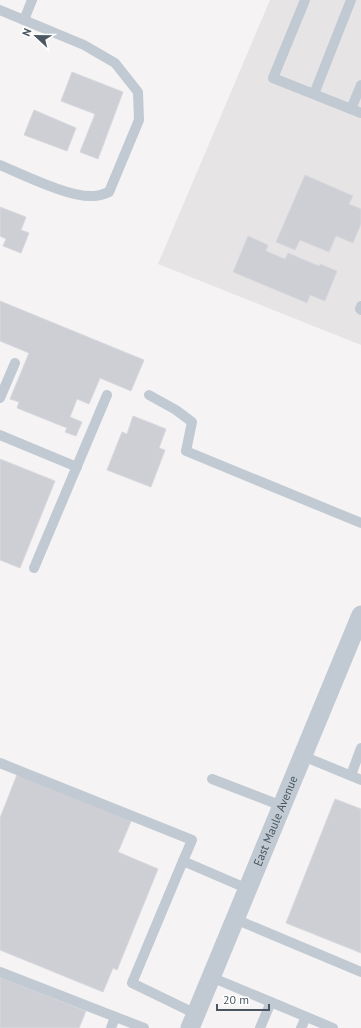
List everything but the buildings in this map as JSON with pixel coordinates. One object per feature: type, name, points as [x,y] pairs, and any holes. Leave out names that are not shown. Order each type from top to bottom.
[{"type":"street","name":"East Maule Avenue","points":[[193,1021],[361,615]]},
{"type":"lane","points":[[24,20],[32,0]]},
{"type":"lane","points":[[305,0],[273,78],[356,111],[361,85]]},
{"type":"lane","points":[[314,94],[351,0]]},
{"type":"lane","points":[[0,10],[84,45],[115,63],[138,92],[139,120],[109,192],[95,197],[82,196],[64,191],[0,165]]},
{"type":"lane","points":[[361,306],[361,310]]},
{"type":"lane","points":[[0,398],[15,363]]},
{"type":"lane","points":[[34,568],[107,395]]},
{"type":"lane","points":[[149,395],[176,410],[192,422],[186,451],[361,523]]},
{"type":"lane","points":[[0,435],[76,467]]},
{"type":"lane","points":[[351,775],[361,748]]},
{"type":"lane","points":[[303,756],[361,780]]},
{"type":"lane","points":[[0,763],[192,840],[132,983],[193,1021]]},
{"type":"lane","points":[[212,779],[282,806]]},
{"type":"lane","points":[[183,861],[248,889]]},
{"type":"lane","points":[[235,919],[361,972]]},
{"type":"lane","points":[[0,972],[144,1028]]},
{"type":"lane","points":[[211,977],[333,1028]]},
{"type":"lane","points":[[260,1028],[271,1002]]},
{"type":"lane","points":[[111,1028],[115,1017]]},
{"type":"lane","points":[[301,1028],[306,1017]]},
{"type":"shaded area","points":[[270,0],[361,0],[361,345],[158,264]]}]
